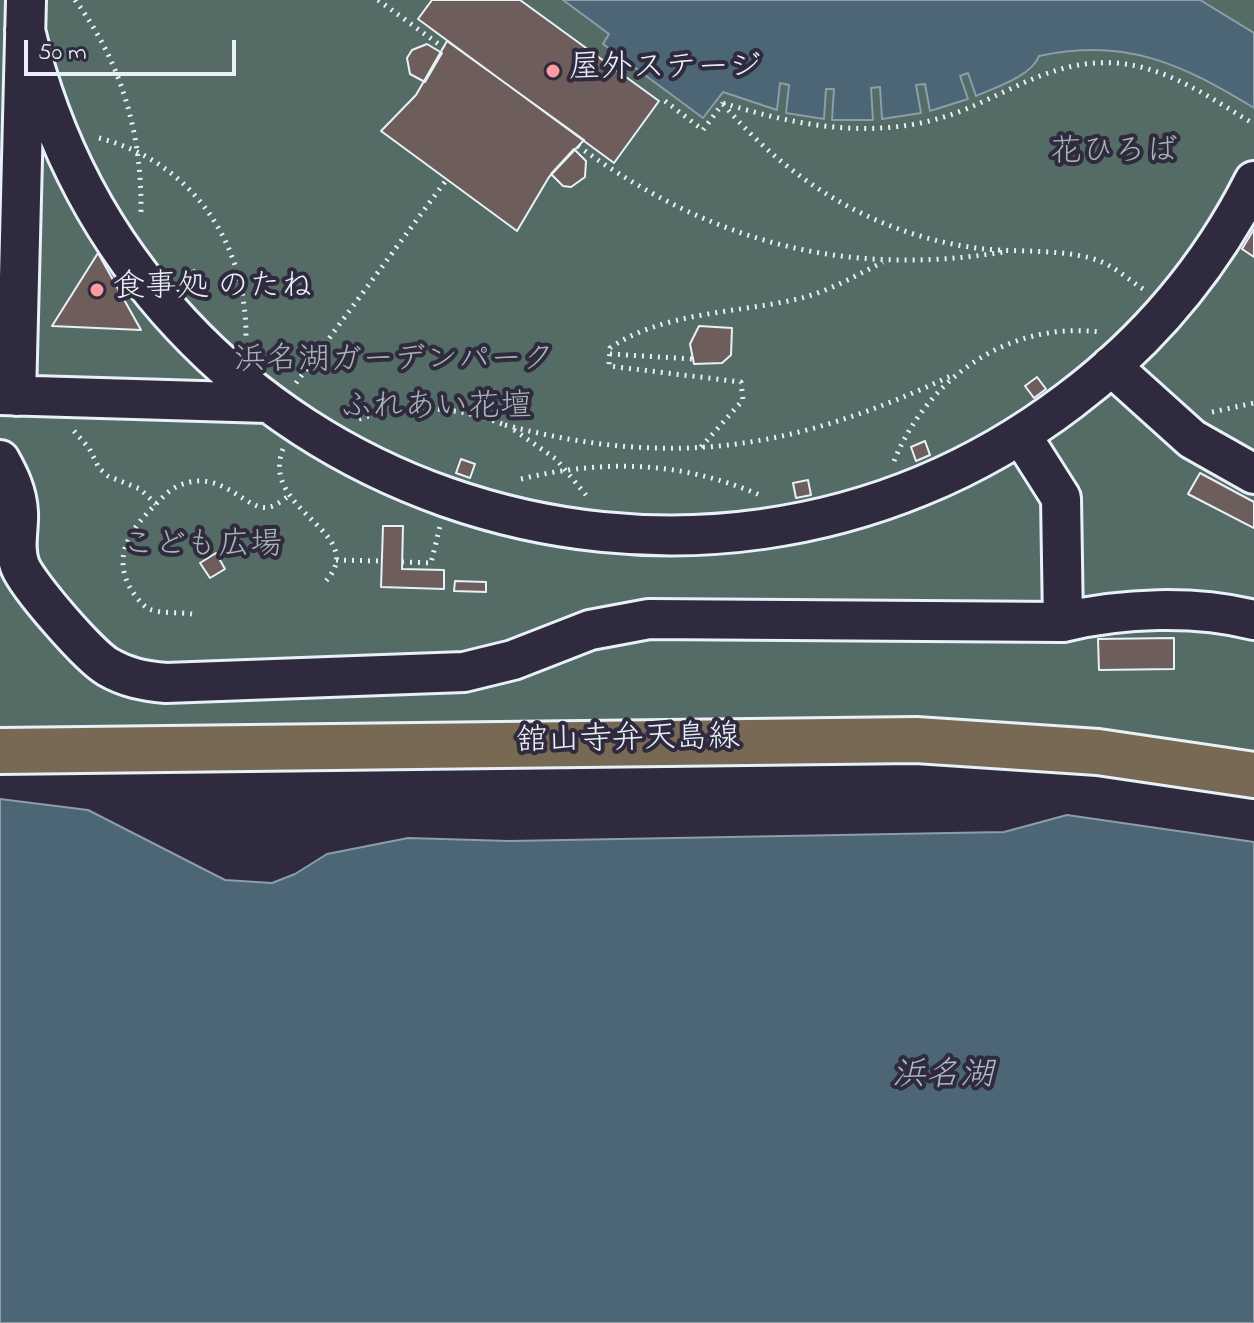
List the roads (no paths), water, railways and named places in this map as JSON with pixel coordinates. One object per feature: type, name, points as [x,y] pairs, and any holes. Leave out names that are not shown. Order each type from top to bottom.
[{"type":"main road","name":"舘山寺弁天島線","points":[[0,751],[916,740],[1098,752],[1254,775]]},
{"type":"lane","points":[[26,15],[58,132],[88,195],[133,265],[185,329],[238,379],[291,419],[368,466],[447,499],[536,524],[606,534],[713,536],[809,522],[886,501],[942,478],[1021,435],[1125,354],[1169,308],[1222,237],[1254,181]]},
{"type":"lane","points":[[26,15],[8,396],[75,398],[291,419]]},
{"type":"lane","points":[[1125,354],[1192,439],[1254,474]]},
{"type":"lane","points":[[1021,435],[1061,498],[1063,622]]},
{"type":"lane","points":[[0,460],[13,485],[18,512],[15,539],[20,565],[32,588],[104,665],[133,680],[166,683],[464,672],[513,660],[619,622],[649,619],[1063,622],[1108,611],[1134,610],[1254,620]]},
{"type":"water","points":[[563,0],[1200,0],[1254,33],[1254,108],[1177,67],[1152,58],[1099,50],[1039,56],[1029,70],[976,96],[968,73],[960,76],[968,99],[930,111],[925,84],[916,85],[921,113],[882,119],[880,87],[871,88],[873,120],[832,120],[834,89],[826,89],[824,119],[786,113],[789,85],[780,83],[777,110],[723,92],[703,118],[603,44],[609,34]]},
{"type":"water","name":"浜名湖","points":[[0,799],[88,810],[225,880],[272,883],[295,874],[327,854],[408,838],[509,841],[1004,832],[1067,815],[1254,842],[1254,1323],[0,1323]]},
{"type":"place","name":"屋外ステージ","points":[[553,71]]},
{"type":"place","name":"食事処 のたね","points":[[97,290]]},
{"type":"park label","name":"花ひろば","points":[[1114,155]]},
{"type":"park label","name":"浜名湖ガーデンパーク","points":[[394,363]]},
{"type":"park label","name":"ふれあい花壇","points":[[436,410]]},
{"type":"park label","name":"こども広場","points":[[202,548]]}]
